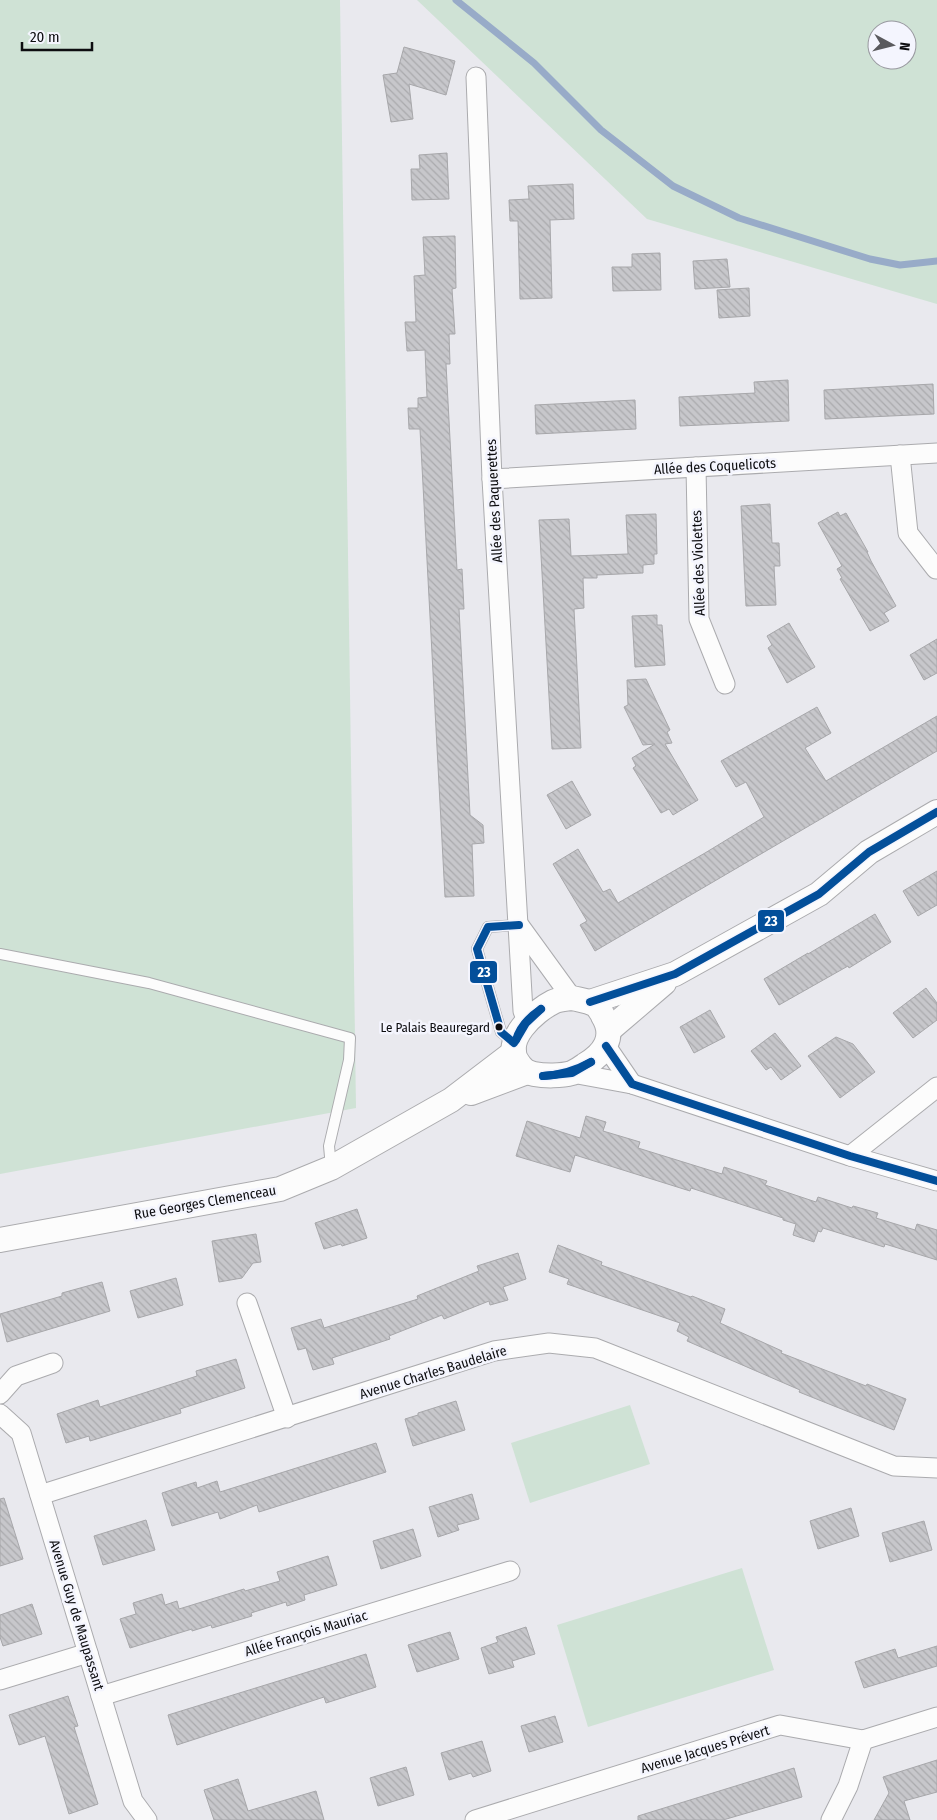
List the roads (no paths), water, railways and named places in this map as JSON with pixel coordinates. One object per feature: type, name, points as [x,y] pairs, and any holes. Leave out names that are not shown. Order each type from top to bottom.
[{"type":"street","name":"Allée des Paquerettes","points":[[476,77],[492,479],[523,1011],[527,1021]]},
{"type":"street","name":"Allée des Coquelicots","points":[[492,479],[937,453]]},
{"type":"street","points":[[900,455],[908,533],[937,569]]},
{"type":"street","name":"Allée des Violettes","points":[[696,467],[699,619],[725,684]]},
{"type":"street","name":"Rue Georges Clemenceau","points":[[450,1100],[514,1047],[520,1030],[527,1021],[555,1001],[581,1000],[675,974],[819,894],[869,852],[937,812]]},
{"type":"street","points":[[519,925],[581,1000],[598,1007],[607,1022],[608,1038],[632,1084]]},
{"type":"street","name":"Rue Georges Clemenceau","points":[[0,1240],[280,1189],[331,1168],[450,1100],[527,1072],[541,1075],[572,1073],[595,1059],[608,1038],[675,974]]},
{"type":"street","points":[[514,1047],[517,1062],[527,1072]]},
{"type":"street","points":[[572,1073],[632,1084],[850,1156],[937,1181]]},
{"type":"street","points":[[850,1156],[937,1087]]},
{"type":"street","points":[[247,1303],[287,1418]]},
{"type":"street","name":"Avenue Charles Baudelaire","points":[[40,1495],[494,1351],[549,1343],[595,1348],[894,1466],[937,1468]]},
{"type":"street","points":[[0,1394],[16,1376],[53,1363]]},
{"type":"street","name":"Avenue Guy de Maupassant","points":[[0,1414],[21,1433],[133,1801],[147,1820]]},
{"type":"street","name":"Allée François Mauriac","points":[[101,1696],[510,1571]]},
{"type":"street","points":[[0,1680],[88,1653]]},
{"type":"street","name":"Avenue Jacques Prévert","points":[[475,1820],[780,1725],[864,1740],[937,1717]]},
{"type":"street","points":[[831,1820],[848,1786],[864,1740]]},
{"type":"lane","points":[[514,1047],[501,1032],[477,949],[488,926],[519,925]]},
{"type":"lane","points":[[0,954],[149,983],[350,1038],[350,1060],[329,1146],[331,1168]]},
{"type":"waterway","points":[[456,0],[534,63],[601,130],[673,186],[739,218],[870,259],[900,265],[937,261]]},
{"type":"place","name":"Le Palais Beauregard","points":[[499,1027]]}]
